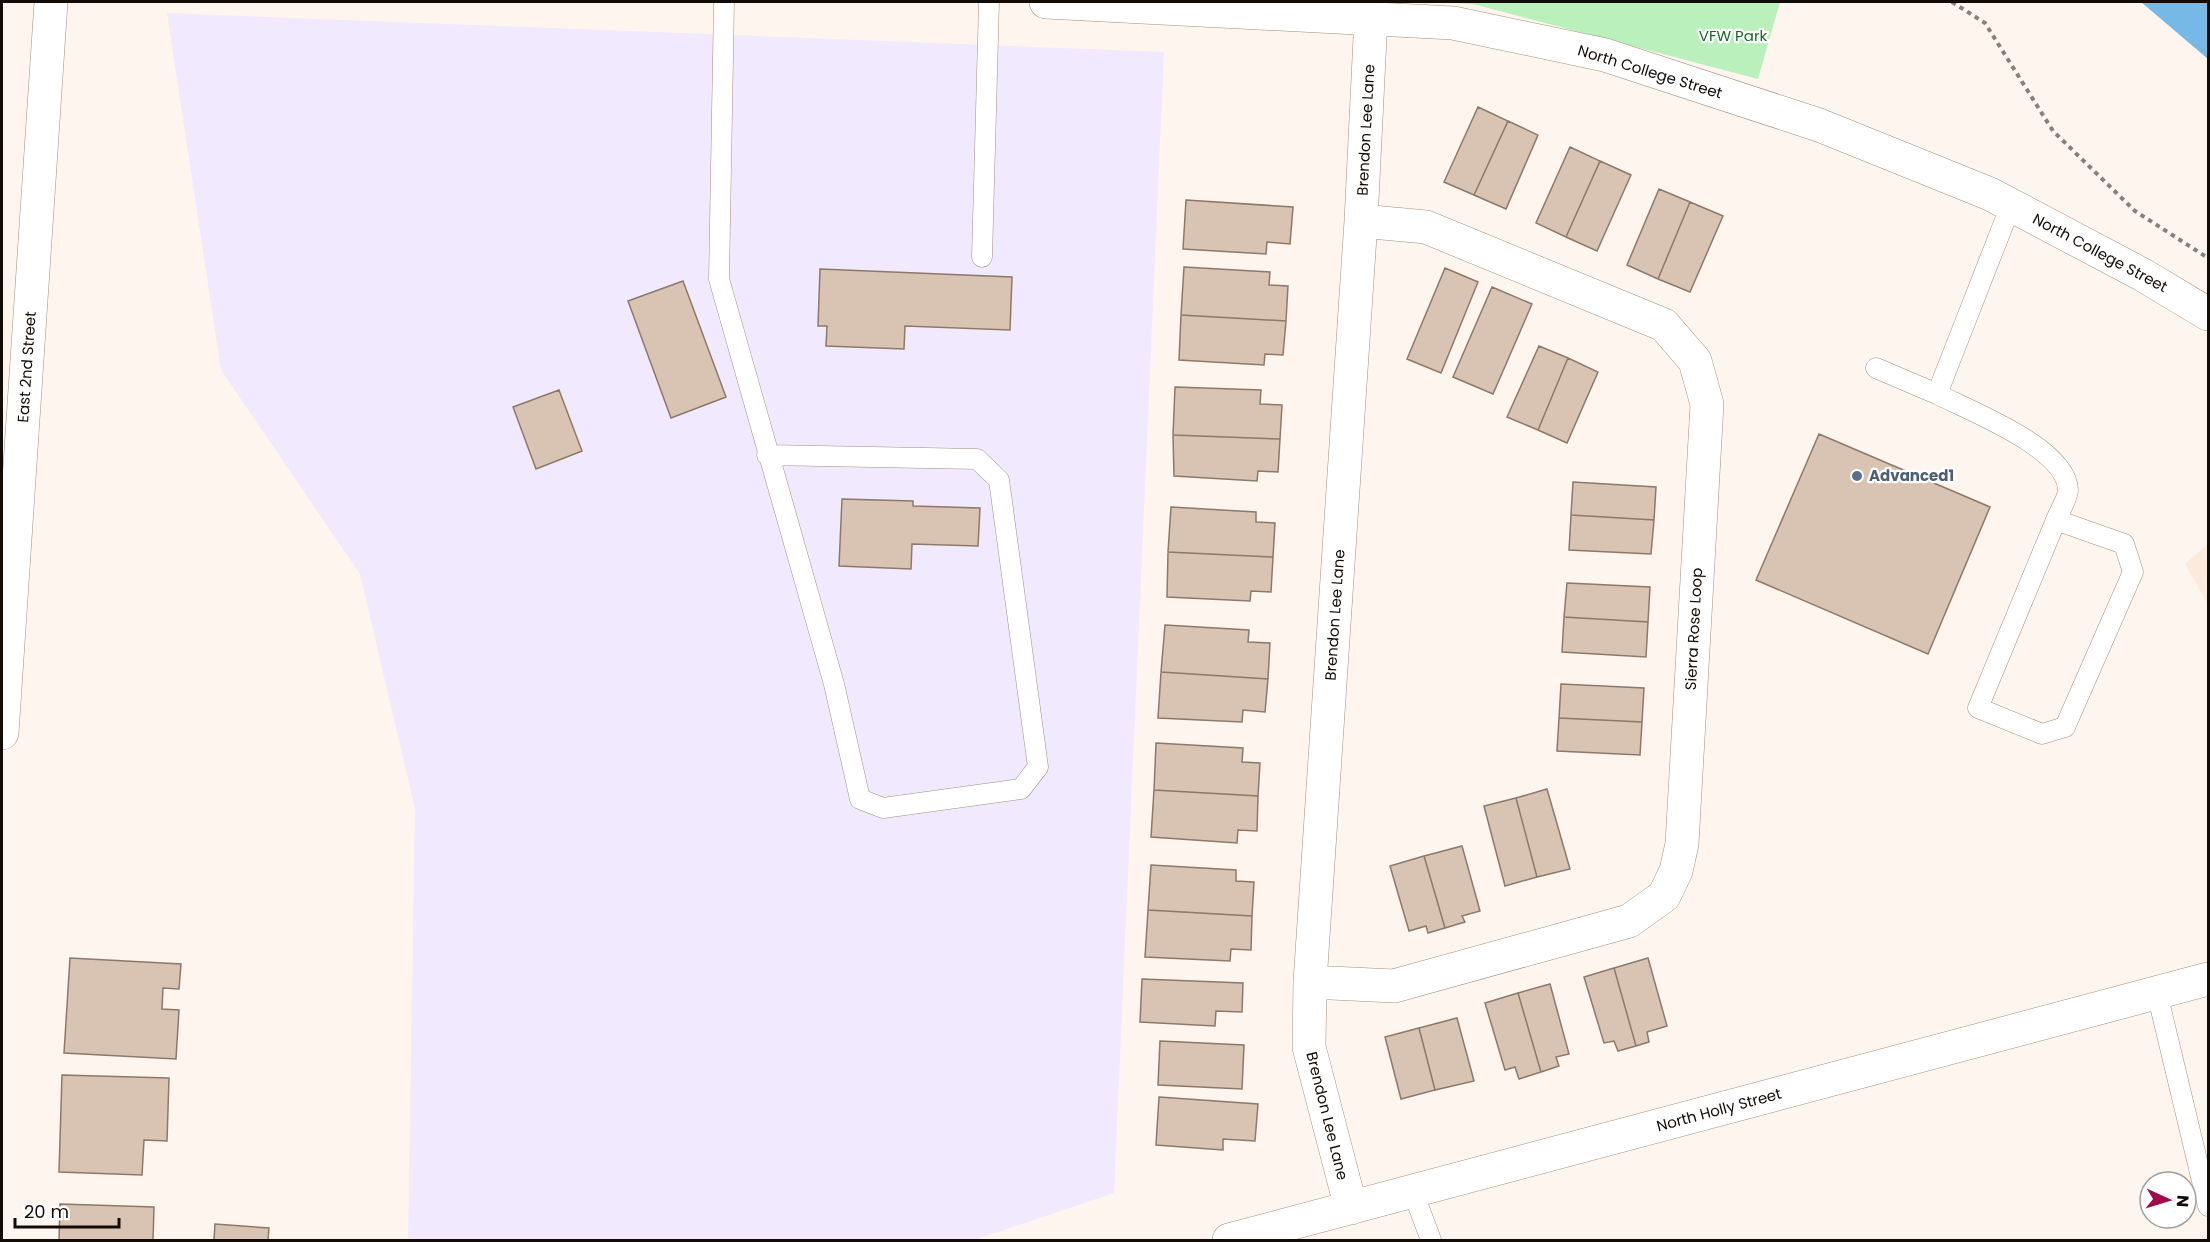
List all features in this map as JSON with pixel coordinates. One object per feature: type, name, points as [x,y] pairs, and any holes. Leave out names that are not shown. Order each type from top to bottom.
[{"type":"street","name":"East 2nd Street","points":[[2,733],[13,410],[51,2]]},
{"type":"street","name":"North College Street","points":[[1046,2],[1453,23],[1605,55],[1819,125],[1990,194],[2144,275],[2208,314]]},
{"type":"street","name":"Brendon Lee Lane","points":[[1351,1208],[1309,1047],[1310,982],[1361,221],[1371,17]]},
{"type":"street","name":"Sierra Rose Loop","points":[[1310,982],[1394,986],[1629,921],[1664,896],[1676,871],[1682,844],[1707,404],[1695,361],[1665,325],[1426,227],[1361,221]]},
{"type":"street","name":"North Holly Street","points":[[1229,1240],[2208,979]]},
{"type":"lane","points":[[724,2],[719,279],[767,455],[834,684],[860,799],[883,808],[1021,789],[1038,767],[999,480],[977,459],[767,455]]},
{"type":"lane","points":[[982,257],[989,2]]},
{"type":"lane","points":[[1937,394],[2012,206]]},
{"type":"lane","points":[[1876,368],[1937,394],[2041,448],[2061,469],[2068,490],[1977,708],[2042,734],[2065,727],[2133,572],[2124,544],[2056,520]]},
{"type":"lane","points":[[2157,993],[2208,1206]]},
{"type":"lane","points":[[1413,1192],[1431,1240]]},
{"type":"path","points":[[1952,2],[1985,23],[2054,131],[2135,211],[2208,258]]},
{"type":"shaded area","points":[[167,13],[1164,52],[1114,1193],[974,1240],[408,1240],[415,809],[360,574],[221,370]]},
{"type":"shaded area","points":[[2208,544],[2208,604],[2185,564]]},
{"type":"green space","name":"VFW Park","points":[[1434,2],[1780,2],[1758,79],[1473,4]]},
{"type":"water","points":[[2141,2],[2208,2],[2208,59]]},
{"type":"building","points":[[1478,107],[1508,121],[1474,195],[1444,182]]},
{"type":"building","points":[[1508,121],[1538,135],[1506,209],[1474,195]]},
{"type":"building","points":[[1570,147],[1600,161],[1566,237],[1536,223]]},
{"type":"building","points":[[1600,161],[1631,175],[1597,251],[1566,237]]},
{"type":"building","points":[[1659,189],[1690,202],[1658,279],[1627,265]]},
{"type":"building","points":[[1186,200],[1293,207],[1290,244],[1267,242],[1266,254],[1183,249]]},
{"type":"building","points":[[1690,202],[1723,216],[1690,292],[1658,279]]},
{"type":"building","points":[[1184,267],[1270,272],[1269,285],[1288,286],[1286,321],[1181,315]]},
{"type":"building","points":[[1445,268],[1478,282],[1441,373],[1407,359]]},
{"type":"building","points":[[820,269],[1012,277],[1010,330],[905,326],[904,349],[826,346],[827,326],[818,326]]},
{"type":"building","points":[[683,281],[726,397],[671,418],[628,301]]},
{"type":"building","points":[[1492,287],[1532,304],[1493,394],[1453,377]]},
{"type":"building","points":[[1181,315],[1286,321],[1283,355],[1265,354],[1264,365],[1179,360]]},
{"type":"building","points":[[1539,346],[1568,358],[1538,430],[1507,417]]},
{"type":"building","points":[[1568,358],[1598,372],[1567,443],[1538,430]]},
{"type":"building","points":[[1175,387],[1261,390],[1260,404],[1282,405],[1280,439],[1173,435]]},
{"type":"building","points":[[559,390],[582,451],[536,469],[513,407]]},
{"type":"building","points":[[1819,434],[1990,507],[1928,654],[1756,580]]},
{"type":"building","points":[[1173,435],[1280,439],[1278,472],[1258,471],[1257,481],[1174,476]]},
{"type":"building","points":[[1573,482],[1656,487],[1654,520],[1571,515]]},
{"type":"building","points":[[842,499],[913,501],[913,506],[980,508],[978,546],[912,544],[911,569],[839,566]]},
{"type":"building","points":[[1171,507],[1256,512],[1256,522],[1275,523],[1273,557],[1168,552]]},
{"type":"building","points":[[1571,515],[1654,520],[1651,554],[1569,550]]},
{"type":"building","points":[[1168,552],[1273,557],[1271,592],[1251,591],[1250,601],[1167,597]]},
{"type":"building","points":[[1567,583],[1650,587],[1648,622],[1564,617]]},
{"type":"building","points":[[1564,617],[1648,622],[1646,657],[1562,652]]},
{"type":"building","points":[[1165,625],[1249,630],[1248,642],[1270,643],[1268,679],[1161,672]]},
{"type":"building","points":[[1161,672],[1268,679],[1265,712],[1243,710],[1242,722],[1158,718]]},
{"type":"building","points":[[1561,684],[1644,688],[1642,722],[1559,718]]},
{"type":"building","points":[[1559,718],[1642,722],[1640,755],[1557,751]]},
{"type":"building","points":[[1156,743],[1243,748],[1242,762],[1260,763],[1258,796],[1154,790]]},
{"type":"building","points":[[1547,789],[1570,869],[1537,877],[1516,798]]},
{"type":"building","points":[[1154,790],[1258,796],[1257,831],[1238,830],[1237,843],[1151,837]]},
{"type":"building","points":[[1516,798],[1537,877],[1505,886],[1484,806]]},
{"type":"building","points":[[1462,846],[1480,911],[1462,916],[1465,922],[1445,928],[1424,856]]},
{"type":"building","points":[[1424,856],[1445,928],[1428,933],[1426,926],[1409,931],[1390,866]]},
{"type":"building","points":[[1151,865],[1236,870],[1236,881],[1254,882],[1252,916],[1148,910]]},
{"type":"building","points":[[1148,910],[1252,916],[1251,950],[1231,949],[1230,961],[1145,957]]},
{"type":"building","points":[[70,958],[181,964],[179,989],[163,988],[162,1009],[179,1010],[176,1059],[64,1053]]},
{"type":"building","points":[[1648,958],[1667,1026],[1647,1032],[1649,1042],[1636,1046],[1614,968]]},
{"type":"building","points":[[1614,968],[1636,1046],[1618,1051],[1614,1041],[1604,1043],[1584,977]]},
{"type":"building","points":[[1142,979],[1243,983],[1242,1012],[1216,1011],[1215,1026],[1140,1022]]},
{"type":"building","points":[[1550,984],[1569,1054],[1556,1057],[1559,1066],[1541,1072],[1518,993]]},
{"type":"building","points":[[1518,993],[1541,1072],[1519,1079],[1515,1067],[1505,1070],[1485,1003]]},
{"type":"building","points":[[1457,1018],[1474,1081],[1435,1090],[1419,1028]]},
{"type":"building","points":[[1419,1028],[1435,1090],[1401,1099],[1385,1037]]},
{"type":"building","points":[[1160,1041],[1244,1045],[1242,1089],[1158,1085]]},
{"type":"building","points":[[62,1075],[169,1078],[167,1141],[144,1140],[142,1175],[59,1172]]},
{"type":"building","points":[[1159,1097],[1258,1104],[1255,1141],[1223,1139],[1223,1150],[1156,1145]]},
{"type":"building","points":[[60,1204],[154,1207],[153,1240],[59,1240]]},
{"type":"building","points":[[215,1224],[269,1228],[268,1240],[214,1240]]},
{"type":"place","name":"Advanced1","points":[[1857,476]]}]
